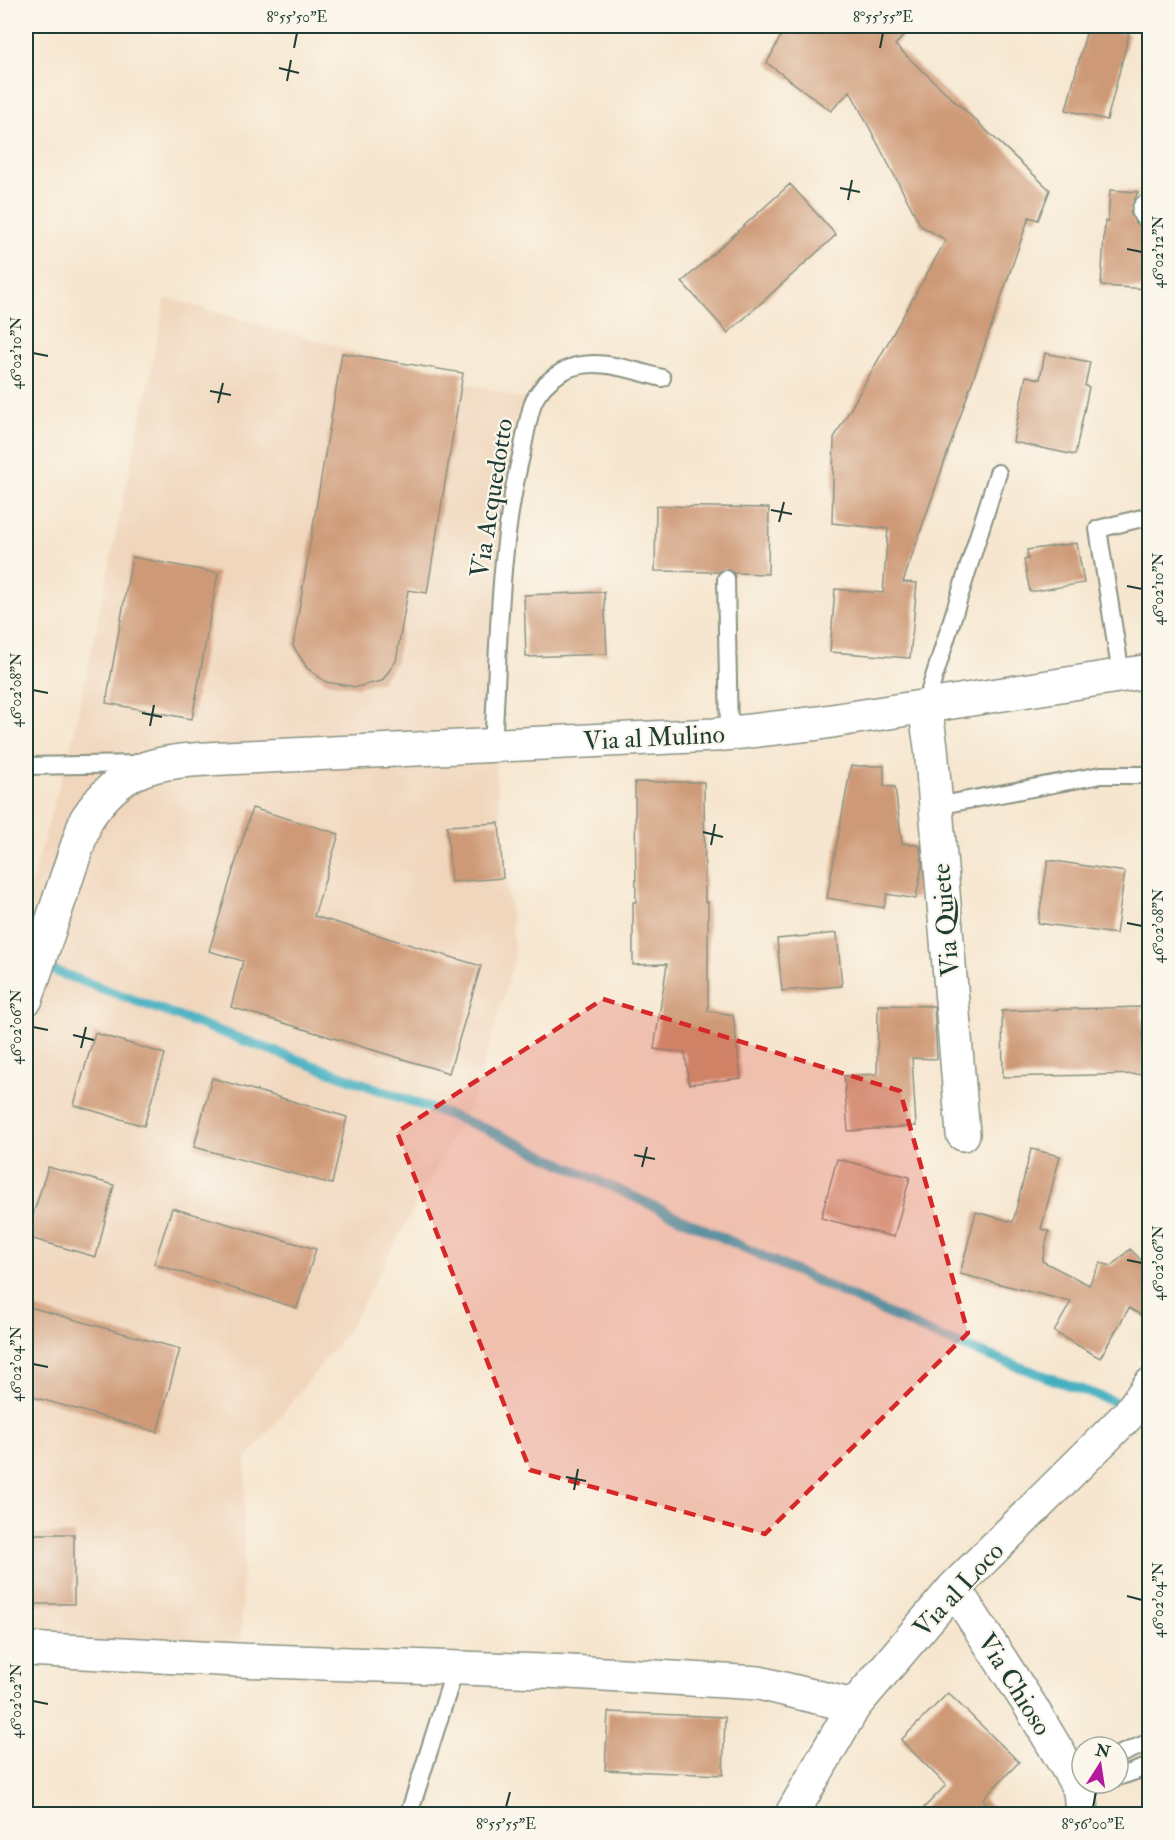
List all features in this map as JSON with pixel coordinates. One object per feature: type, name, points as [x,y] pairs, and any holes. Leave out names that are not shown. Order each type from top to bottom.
[{"type":"street","name":"Via al Mulino","points":[[33,975],[86,820],[101,797],[123,777],[155,764],[225,758],[729,733],[819,723],[1135,673]]},
{"type":"street","name":"Via Quiete","points":[[925,706],[936,806],[963,1134]]},
{"type":"street","name":"Via al Loco","points":[[792,1815],[854,1706],[954,1588],[1140,1399]]},
{"type":"street","name":"Via Chioso","points":[[954,1588],[1070,1766]]},
{"type":"street","points":[[26,1649],[455,1669],[570,1672],[759,1683],[854,1706]]},
{"type":"lane","name":"Via Acquedotto","points":[[494,746],[503,557],[514,484],[534,402],[544,387],[561,373],[577,366],[620,367],[662,378]]},
{"type":"lane","points":[[925,706],[998,473]]},
{"type":"lane","points":[[1135,673],[1098,529],[1142,518]]},
{"type":"lane","points":[[726,579],[729,733]]},
{"type":"lane","name":"Via al Mulino","points":[[26,766],[155,764]]},
{"type":"lane","points":[[936,806],[1101,775],[1149,775]]},
{"type":"lane","points":[[409,1815],[455,1669]]},
{"type":"lane","points":[[1130,1750],[1149,1742]]},
{"type":"lane","points":[[1130,1773],[1149,1766]]},
{"type":"highlighted area","points":[[603,999],[900,1091],[968,1333],[765,1534],[530,1470],[397,1132]]},
{"type":"shaded area","points":[[166,298],[534,402],[514,484],[493,746],[515,956],[474,1099],[347,1332],[246,1460],[241,1640],[237,1660],[26,1649],[26,900],[73,738]]},
{"type":"building","points":[[786,26],[913,26],[895,45],[1050,190],[1038,220],[1029,217],[903,582],[917,583],[910,658],[830,652],[835,589],[883,593],[888,529],[832,523],[834,438],[946,240],[921,226],[850,91],[831,111],[767,63]]},
{"type":"building","points":[[1088,26],[1129,34],[1107,120],[1066,110]]},
{"type":"building","points":[[790,184],[836,235],[728,333],[682,282]]},
{"type":"building","points":[[1110,190],[1138,192],[1130,212],[1135,223],[1149,230],[1149,289],[1101,286],[1105,221],[1108,222]]},
{"type":"building","points":[[342,353],[463,373],[427,593],[408,590],[396,661],[382,681],[356,687],[326,682],[307,668],[293,646]]},
{"type":"building","points":[[1045,353],[1090,362],[1085,386],[1089,387],[1075,455],[1013,442],[1026,376],[1040,379]]},
{"type":"building","points":[[656,506],[769,508],[768,574],[734,573],[726,569],[718,572],[655,571]]},
{"type":"building","points":[[1077,543],[1084,583],[1030,592],[1024,560],[1028,559],[1027,550]]},
{"type":"building","points":[[132,557],[218,573],[192,719],[106,703]]},
{"type":"building","points":[[604,592],[607,654],[526,657],[524,595]]},
{"type":"building","points":[[851,766],[884,766],[884,786],[895,787],[902,843],[920,846],[922,865],[916,899],[887,894],[884,908],[827,898]]},
{"type":"building","points":[[635,782],[704,782],[705,902],[708,902],[708,1011],[733,1015],[741,1078],[689,1084],[685,1053],[654,1049],[667,964],[633,965],[633,902],[636,902]]},
{"type":"building","points":[[252,808],[339,834],[314,916],[481,966],[449,1073],[231,1007],[243,961],[209,951]]},
{"type":"building","points":[[499,823],[503,878],[451,882],[447,826]]},
{"type":"building","points":[[1048,860],[1125,872],[1116,934],[1038,923]]},
{"type":"building","points":[[837,933],[842,986],[782,991],[777,939]]},
{"type":"building","points":[[878,1005],[934,1006],[937,1059],[912,1058],[916,1126],[848,1131],[844,1076],[877,1074]]},
{"type":"building","points":[[1142,1007],[1144,1074],[1003,1077],[1002,1011]]},
{"type":"building","points":[[95,1033],[165,1054],[144,1126],[74,1105]]},
{"type":"building","points":[[212,1078],[347,1117],[332,1184],[194,1147]]},
{"type":"building","points":[[1031,1149],[1060,1156],[1041,1229],[1049,1231],[1042,1261],[1089,1285],[1100,1263],[1112,1266],[1130,1249],[1149,1268],[1149,1320],[1129,1308],[1100,1358],[1054,1332],[1071,1302],[960,1274],[976,1212],[1013,1222]]},
{"type":"building","points":[[837,1159],[910,1177],[894,1237],[821,1218]]},
{"type":"building","points":[[48,1167],[114,1185],[96,1257],[26,1237]]},
{"type":"building","points":[[172,1208],[316,1249],[297,1308],[154,1264]]},
{"type":"building","points":[[26,1306],[180,1349],[157,1432],[26,1395]]},
{"type":"building","points":[[26,1534],[74,1534],[74,1604],[26,1604]]},
{"type":"building","points":[[948,1693],[1019,1762],[983,1799],[998,1815],[917,1815],[946,1785],[901,1740]]},
{"type":"building","points":[[608,1712],[725,1717],[723,1775],[605,1770]]},
{"type":"waterway","points":[[41,966],[484,1128],[941,1338],[1150,1415]]}]
